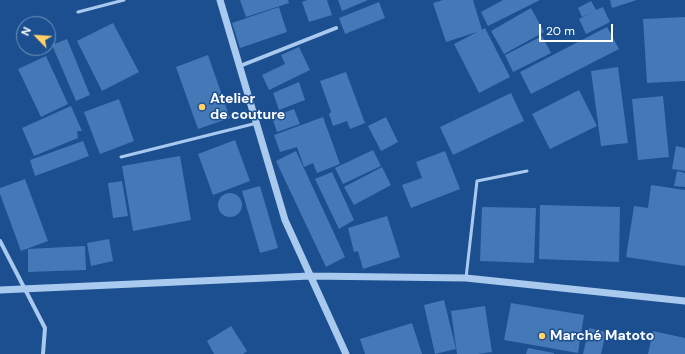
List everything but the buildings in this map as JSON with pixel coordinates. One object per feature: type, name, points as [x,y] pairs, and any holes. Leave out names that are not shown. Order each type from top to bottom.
[{"type":"street","points":[[220,0],[285,220],[346,354]]},
{"type":"street","points":[[240,66],[336,28]]},
{"type":"street","points":[[0,241],[24,289],[46,328],[43,354]]},
{"type":"street","points":[[0,290],[310,276],[466,278],[685,301]]},
{"type":"lane","points":[[78,12],[124,0]]},
{"type":"lane","points":[[121,157],[257,123]]},
{"type":"lane","points":[[466,278],[477,181],[527,171]]},
{"type":"place","name":"Atelier de couture","points":[[202,107]]},
{"type":"place","name":"Marché Matoto","points":[[542,336]]}]
